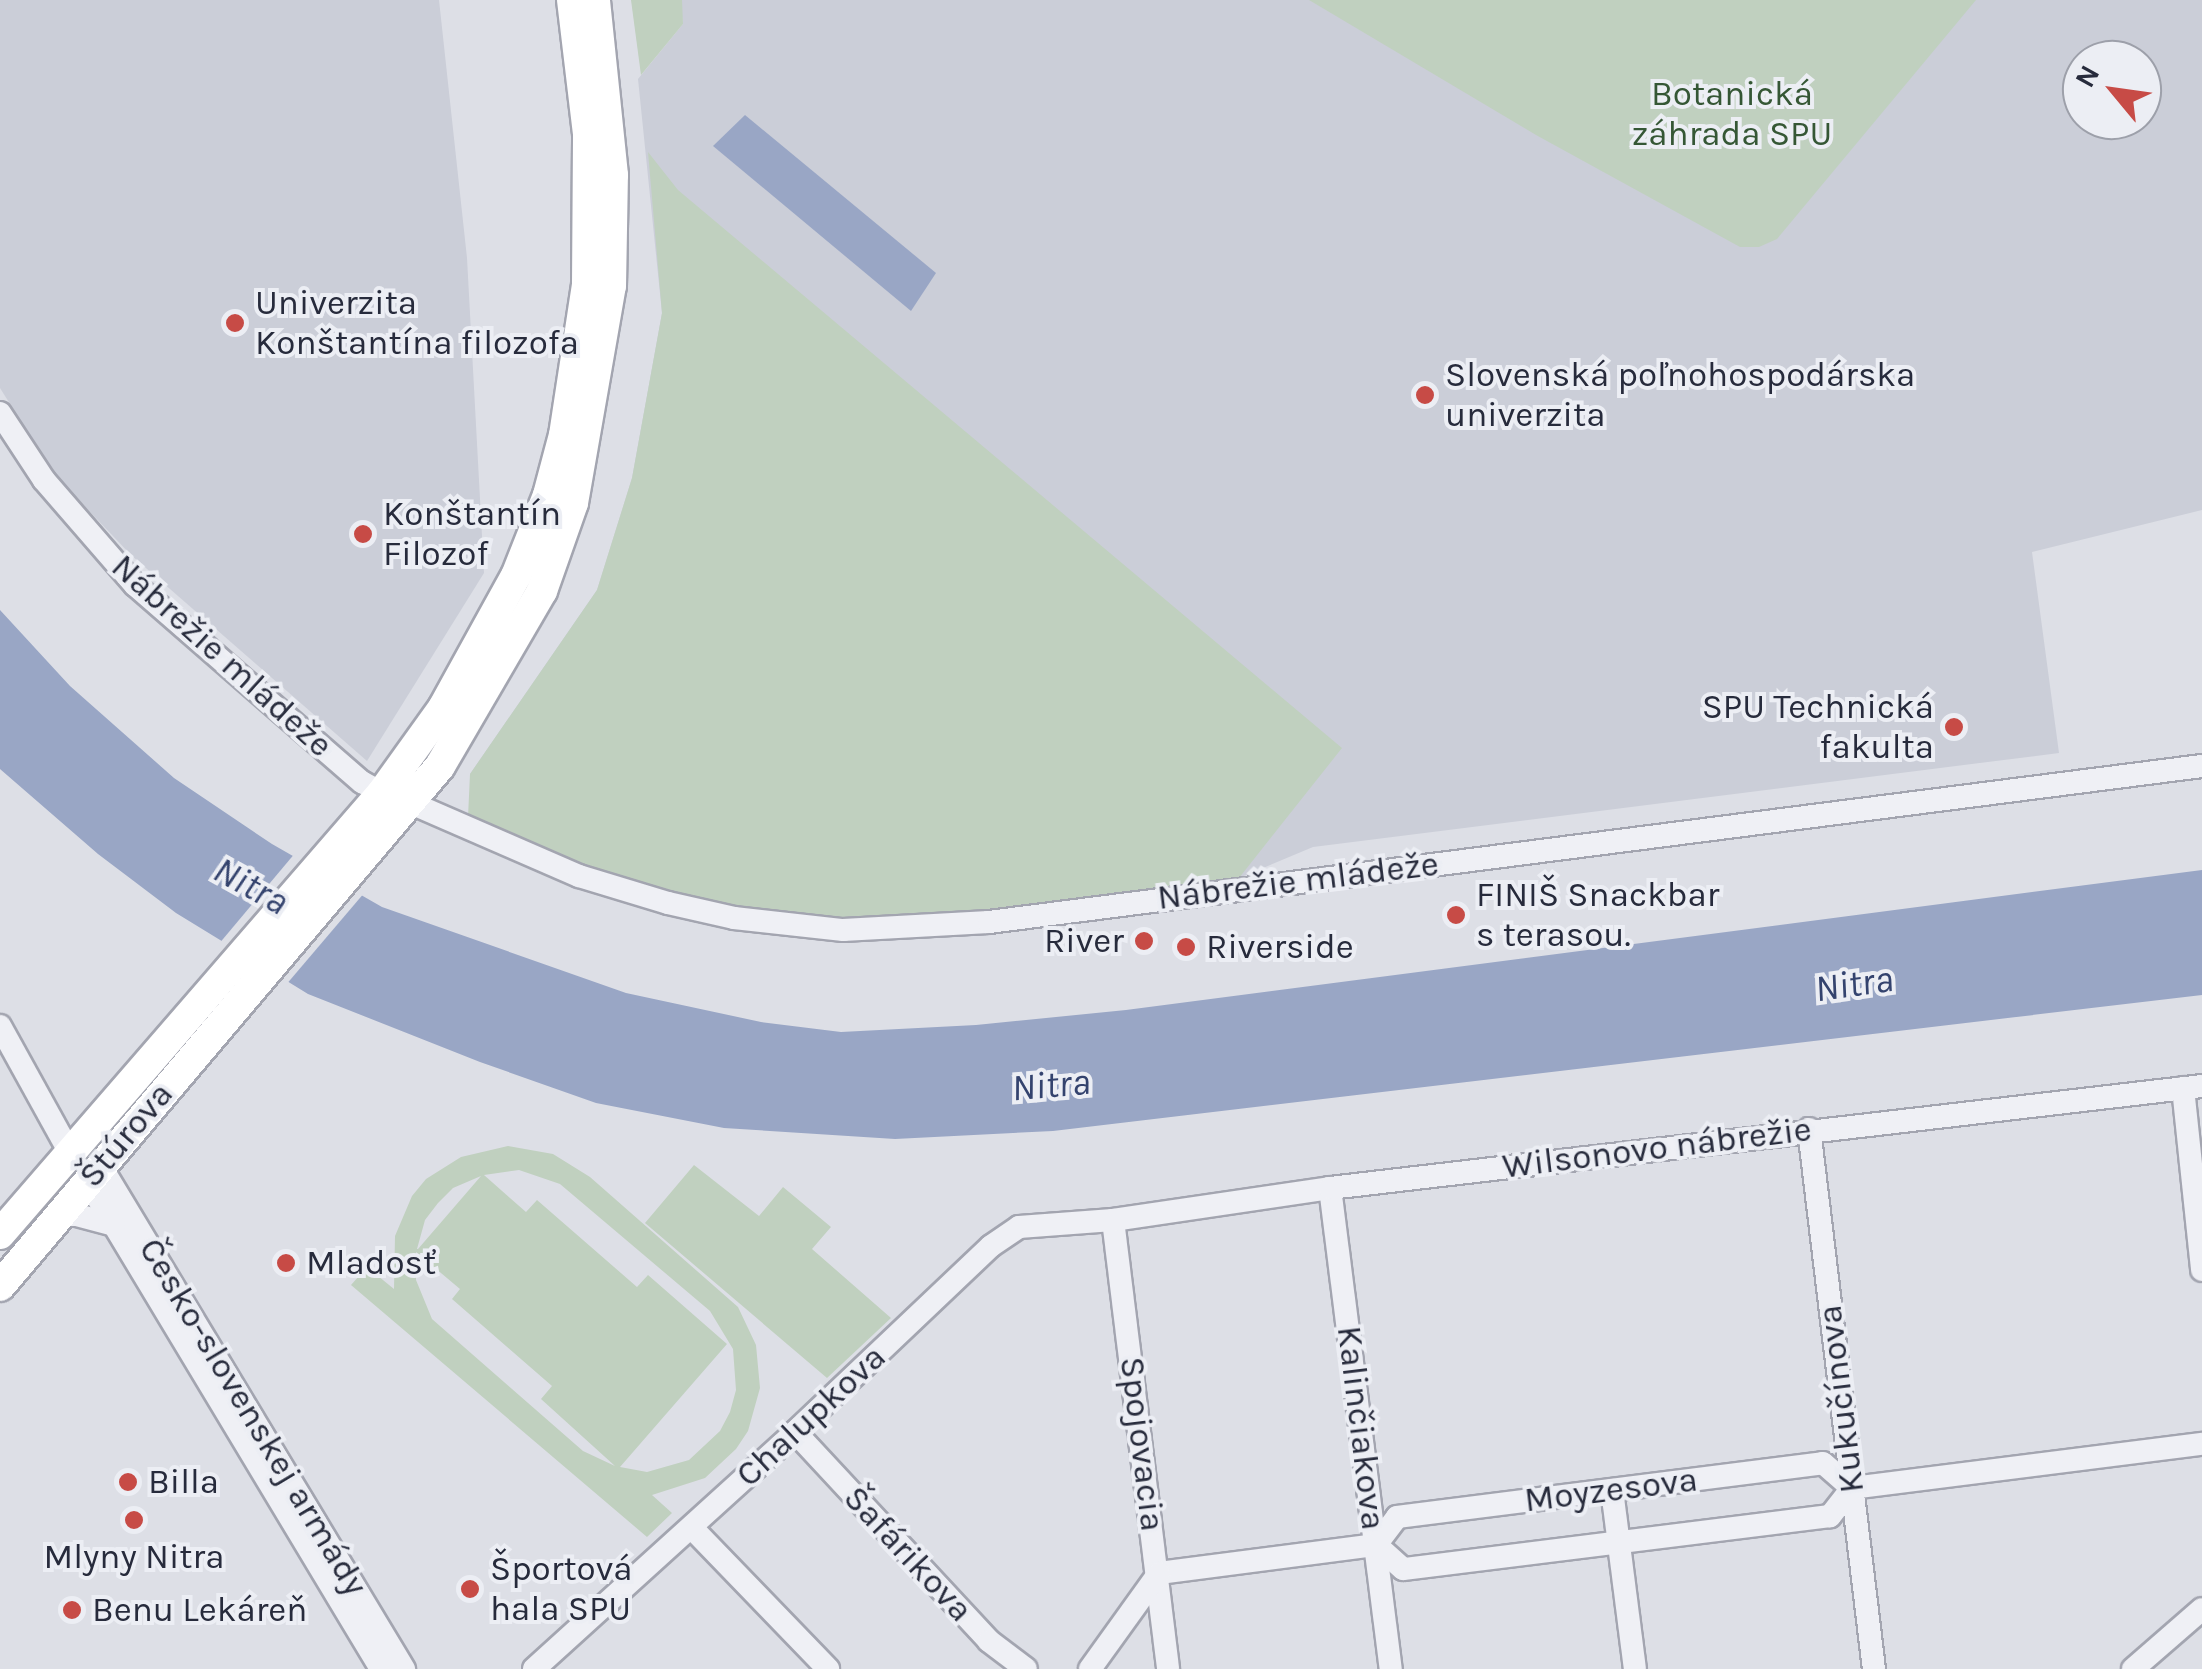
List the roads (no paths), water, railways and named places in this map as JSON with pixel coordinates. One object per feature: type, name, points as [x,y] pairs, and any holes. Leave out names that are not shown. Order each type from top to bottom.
[{"type":"main road","points":[[397,798],[504,601],[548,494],[564,435],[587,284],[591,218],[585,102],[572,0]]},
{"type":"main road","points":[[241,979],[499,672],[548,577],[574,503],[600,362],[614,219],[608,103],[595,0]]},
{"type":"main road","name":"Štúrova","points":[[0,1234],[77,1146],[241,979]]},
{"type":"main road","name":"Štúrova","points":[[0,1286],[94,1172],[241,979]]},
{"type":"main road","points":[[77,1146],[94,1172]]},
{"type":"street","name":"Nábrežie mládeže","points":[[0,412],[44,480],[135,586],[362,782],[580,876],[734,918],[843,930],[989,922],[2202,766]]},
{"type":"street","points":[[0,1025],[77,1146]]},
{"type":"street","points":[[2192,1087],[2202,1270]]},
{"type":"street","name":"Wilsonovo nábrežie","points":[[1113,1220],[1330,1188],[2192,1087]]},
{"type":"street","name":"Kukučínova","points":[[1809,1129],[1874,1669]]},
{"type":"street","name":"Česko-slovenskej armády","points":[[94,1172],[114,1225],[382,1669]]},
{"type":"street","name":"Česko-slovenskej armády","points":[[94,1172],[404,1669]]},
{"type":"street","name":"Kalinčiakova","points":[[1330,1188],[1391,1669]]},
{"type":"street","points":[[59,1215],[77,1214],[114,1225]]},
{"type":"street","name":"Chalupkova","points":[[534,1669],[692,1528],[991,1246],[1019,1228],[1113,1220]]},
{"type":"street","name":"Spojovacia","points":[[1113,1220],[1168,1669]]},
{"type":"street","name":"Šafárikova","points":[[795,1432],[989,1641],[1026,1669]]},
{"type":"street","points":[[1852,1488],[2202,1444]]},
{"type":"street","name":"Moyzesova","points":[[1823,1464],[1852,1488],[1830,1516],[1404,1569],[1376,1544],[1397,1516],[1823,1464]]},
{"type":"street","points":[[1612,1490],[1635,1669]]},
{"type":"street","points":[[692,1528],[826,1668]]},
{"type":"street","points":[[1090,1669],[1159,1573],[1376,1544]]},
{"type":"street","points":[[2134,1669],[2202,1609]]},
{"type":"water","points":[[745,115],[936,273],[911,311],[713,146]]},
{"type":"water","name":"Nitra","points":[[0,610],[70,686],[174,778],[272,844],[382,907],[626,993],[761,1022],[841,1032],[976,1025],[1126,1010],[2202,870],[2202,995],[1053,1131],[895,1139],[724,1128],[596,1103],[480,1062],[308,994],[176,913],[98,854],[0,769]]},
{"type":"place","name":"Univerzita Konštantína filozofa","points":[[235,323]]},
{"type":"place","name":"Slovenská poľnohospodárska univerzita","points":[[1425,395]]},
{"type":"place","name":"Konštantín Filozof","points":[[363,534]]},
{"type":"place","name":"SPU Technická fakulta","points":[[1954,727]]},
{"type":"place","name":"FINIŠ Snackbar s terasou.","points":[[1456,915]]},
{"type":"place","name":"River","points":[[1144,941]]},
{"type":"place","name":"Riverside","points":[[1186,947]]},
{"type":"place","name":"Mladosť","points":[[286,1263]]},
{"type":"place","name":"Billa","points":[[128,1482]]},
{"type":"place","name":"Mlyny Nitra","points":[[134,1520]]},
{"type":"place","name":"Športová hala SPU","points":[[470,1589]]},
{"type":"place","name":"Benu Lekáreň","points":[[72,1610]]},
{"type":"park label","name":"Botanická záhrada SPU","points":[[1732,114]]}]
